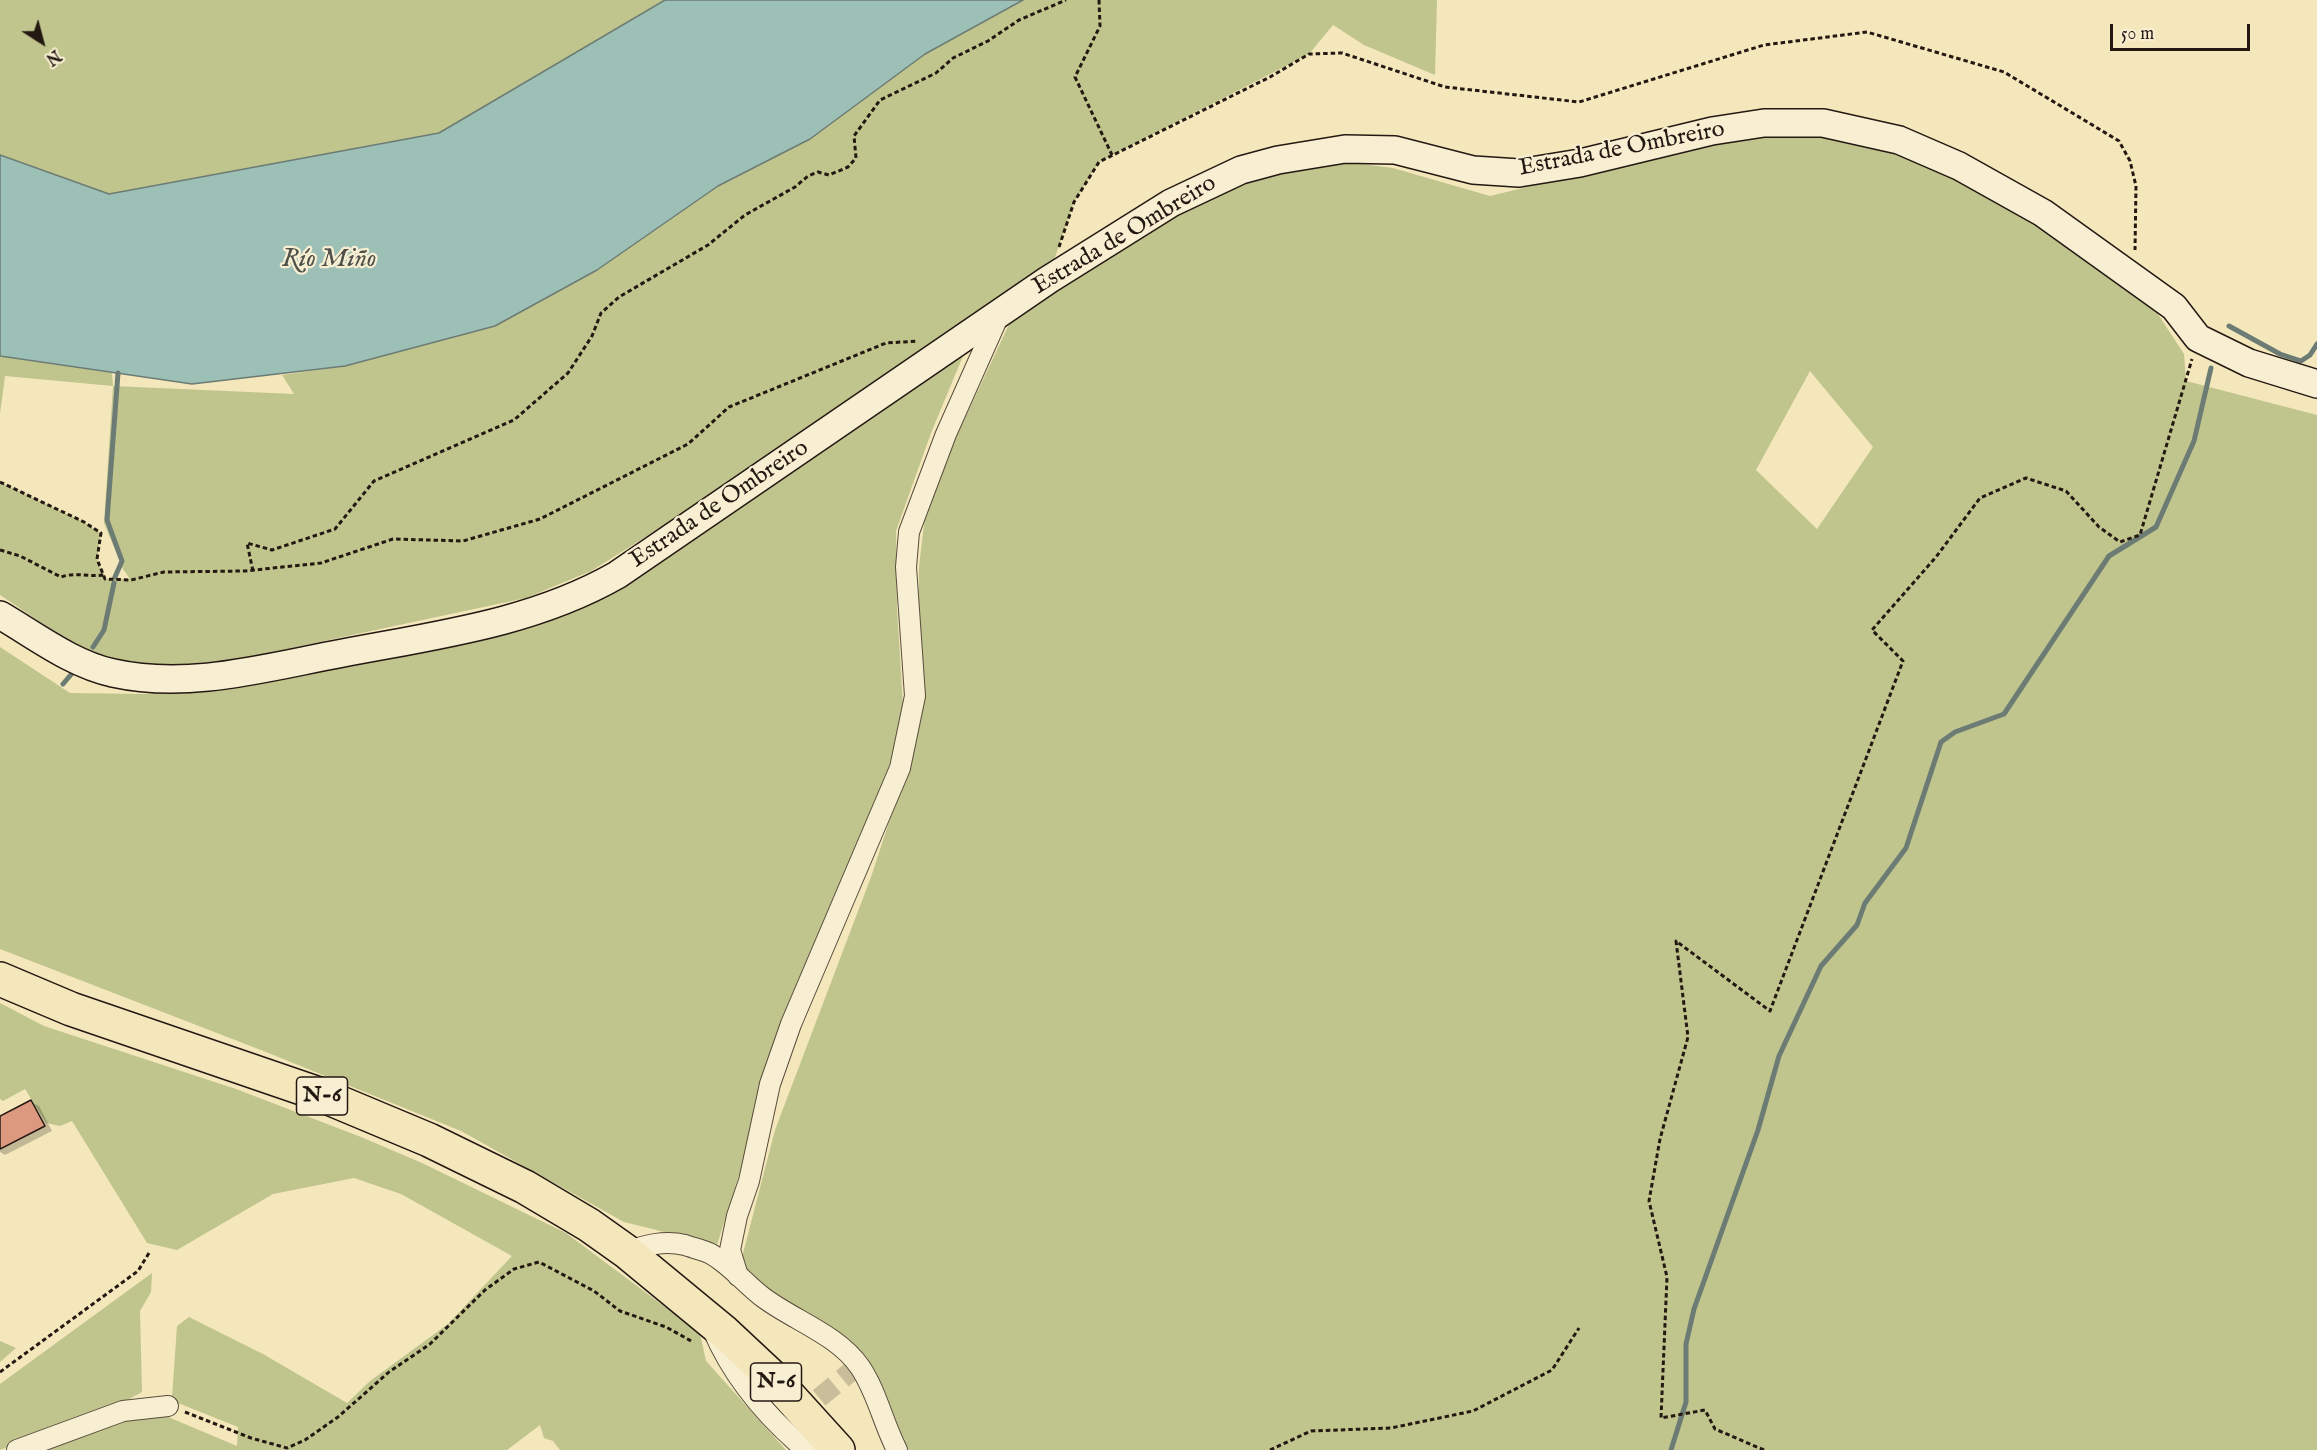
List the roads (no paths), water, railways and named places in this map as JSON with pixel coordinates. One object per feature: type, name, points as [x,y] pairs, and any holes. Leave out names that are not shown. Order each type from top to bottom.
[{"type":"highway","name":"N-6","points":[[0,979],[71,1009],[319,1094],[429,1140],[525,1187],[589,1225],[627,1252],[709,1320],[770,1375],[838,1450]]},
{"type":"street","name":"Estrada de Ombreiro","points":[[0,615],[95,668],[165,681],[202,679],[272,666],[496,623],[536,612],[569,600],[617,574],[1048,280],[1171,204],[1231,175],[1278,159],[1323,151],[1369,148],[1421,154],[1473,170],[1519,173],[1580,163],[1712,131],[1764,123],[1823,123],[1899,140],[1959,166],[2043,213],[2174,307],[2198,338],[2249,363],[2317,384]]},
{"type":"street","points":[[738,1276],[730,1251],[737,1216],[749,1181],[770,1084],[791,1024],[900,768],[915,696],[906,567],[909,532],[946,434],[999,315]]},
{"type":"street","points":[[627,1252],[656,1242],[682,1245],[711,1254],[762,1297],[798,1322],[838,1343],[859,1365],[873,1389],[881,1416],[897,1450]]},
{"type":"street","points":[[709,1320],[723,1353],[769,1416],[806,1450]]},
{"type":"street","points":[[17,1450],[123,1411],[168,1406]]},
{"type":"water","name":"Río Miño","points":[[665,0],[1023,0],[925,54],[810,139],[718,186],[597,270],[495,326],[345,366],[192,384],[0,356],[0,155],[109,194],[439,133]]},
{"type":"waterway","points":[[2229,326],[2280,354],[2301,361],[2310,355],[2317,344]]},
{"type":"waterway","points":[[1671,1450],[1686,1402],[1686,1344],[1694,1309],[1758,1130],[1779,1056],[1821,966],[1857,925],[1865,903],[1906,848],[1941,742],[1955,732],[2004,714],[2109,556],[2156,527],[2194,441],[2211,368]]},
{"type":"waterway","points":[[115,577],[122,561],[107,520],[118,373]]},
{"type":"waterway","points":[[93,647],[104,630],[114,583]]},
{"type":"waterway","points":[[63,684],[74,671]]},
{"type":"tunnel","points":[[796,1417],[859,1365]]}]
